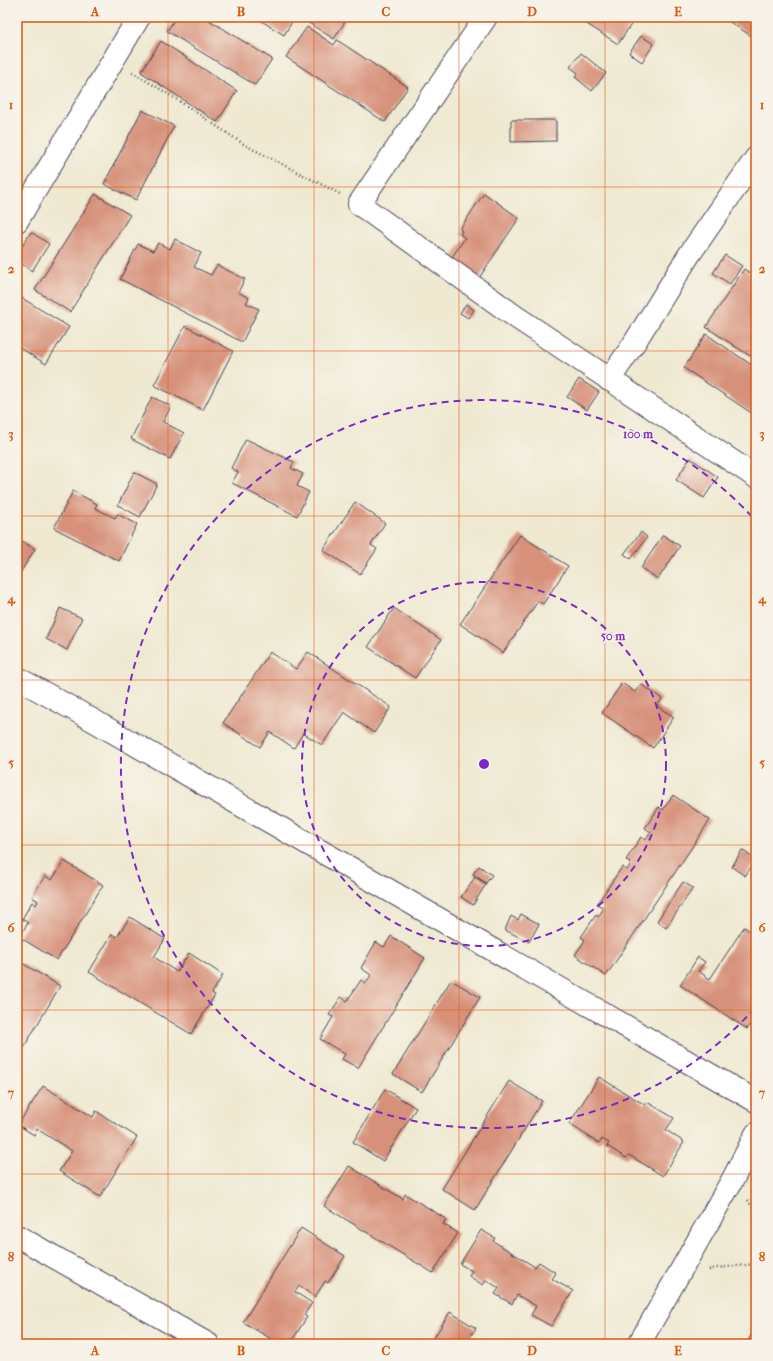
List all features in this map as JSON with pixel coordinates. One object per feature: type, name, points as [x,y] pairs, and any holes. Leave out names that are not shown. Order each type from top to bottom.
[{"type":"street","points":[[17,221],[139,17]]},
{"type":"street","points":[[486,17],[359,204],[516,317],[756,477]]},
{"type":"street","points":[[609,380],[689,256],[756,158]]},
{"type":"street","points":[[17,678],[756,1101]]},
{"type":"street","points":[[639,1344],[734,1177],[756,1134]]},
{"type":"street","points":[[17,1236],[208,1344]]},
{"type":"path","points":[[113,60],[170,95],[245,145],[359,204]]},
{"type":"path","points":[[676,1280],[716,1268],[756,1264]]},
{"type":"building","points":[[176,17],[204,17],[272,59],[255,85],[167,31]]},
{"type":"building","points":[[255,17],[295,17],[284,35]]},
{"type":"building","points":[[305,17],[348,17],[334,39],[304,20]]},
{"type":"building","points":[[576,17],[636,17],[618,44]]},
{"type":"building","points":[[722,17],[756,17],[756,39]]},
{"type":"building","points":[[307,27],[334,45],[337,40],[408,87],[385,122],[286,57]]},
{"type":"building","points":[[641,36],[654,44],[642,62],[629,53]]},
{"type":"building","points":[[161,41],[237,91],[217,122],[141,72]]},
{"type":"building","points":[[581,53],[606,73],[592,91],[575,77],[578,73],[570,67]]},
{"type":"building","points":[[142,110],[174,126],[136,200],[104,184]]},
{"type":"building","points":[[511,120],[556,120],[556,141],[511,142]]},
{"type":"building","points":[[484,193],[519,218],[479,278],[452,257],[465,238],[460,234],[462,231],[460,229]]},
{"type":"building","points":[[95,194],[130,215],[70,312],[35,290]]},
{"type":"building","points":[[31,232],[49,244],[32,271],[17,261],[17,254]]},
{"type":"building","points":[[175,239],[201,253],[194,267],[211,275],[217,265],[245,279],[238,292],[249,298],[246,303],[259,309],[242,342],[120,279],[138,244],[153,251],[158,243],[170,249]]},
{"type":"building","points":[[725,255],[742,266],[730,284],[713,273]]},
{"type":"building","points":[[744,269],[756,277],[756,360],[706,327]]},
{"type":"building","points":[[17,295],[69,327],[46,364],[17,346]]},
{"type":"building","points":[[466,304],[474,310],[468,318],[460,313]]},
{"type":"building","points":[[185,326],[233,351],[203,410],[154,385]]},
{"type":"building","points":[[706,334],[756,368],[756,410],[753,414],[684,368]]},
{"type":"building","points":[[579,379],[599,392],[587,410],[567,397]]},
{"type":"building","points":[[152,397],[171,406],[163,422],[184,433],[170,459],[131,439]]},
{"type":"building","points":[[246,439],[294,462],[291,468],[303,474],[297,486],[309,492],[297,516],[232,483],[238,472],[231,468]]},
{"type":"building","points":[[690,458],[718,477],[704,498],[676,480]]},
{"type":"building","points":[[134,472],[157,484],[140,517],[118,505]]},
{"type":"building","points":[[73,491],[97,504],[95,508],[115,518],[117,514],[137,524],[119,561],[54,528]]},
{"type":"building","points":[[355,502],[385,523],[371,545],[377,549],[360,574],[323,550]]},
{"type":"building","points":[[641,532],[647,537],[631,559],[624,554]]},
{"type":"building","points":[[520,535],[568,566],[543,604],[538,601],[503,653],[460,624]]},
{"type":"building","points":[[663,535],[680,546],[658,579],[641,568]]},
{"type":"building","points":[[17,538],[35,549],[17,578]]},
{"type":"building","points":[[60,608],[82,618],[67,650],[46,639]]},
{"type":"building","points":[[394,608],[441,640],[415,678],[368,647]]},
{"type":"building","points":[[270,652],[296,669],[308,652],[391,707],[374,733],[344,712],[322,745],[303,733],[294,748],[270,732],[260,747],[223,723]]},
{"type":"building","points":[[622,683],[635,692],[641,684],[662,699],[657,706],[674,717],[653,748],[602,713]]},
{"type":"building","points":[[673,795],[710,820],[606,976],[575,955],[585,940],[581,937],[596,915],[598,917],[604,908],[597,904],[622,867],[627,870],[631,864],[626,860],[641,837],[645,840],[651,832],[645,828],[659,807],[663,810]]},
{"type":"building","points":[[742,850],[756,860],[745,876],[732,867]]},
{"type":"building","points":[[64,861],[103,885],[57,960],[19,937],[28,923],[22,919],[32,902],[36,905],[38,901],[32,897],[45,876],[52,880]]},
{"type":"building","points":[[479,866],[492,875],[486,883],[473,874]]},
{"type":"building","points":[[475,877],[486,884],[473,905],[461,897]]},
{"type":"building","points":[[683,882],[693,888],[666,928],[657,921]]},
{"type":"building","points":[[521,914],[539,924],[529,942],[505,930],[511,916],[518,920]]},
{"type":"building","points":[[130,917],[165,939],[154,957],[177,972],[189,953],[223,975],[212,993],[215,995],[191,1034],[89,972],[112,934],[117,937]]},
{"type":"building","points":[[744,927],[756,935],[756,1015],[747,1029],[680,985],[698,957],[705,962],[698,971],[710,979]]},
{"type":"building","points":[[391,936],[425,958],[358,1068],[342,1059],[345,1054],[320,1039],[333,1017],[329,1015],[341,997],[347,1001],[361,980],[366,983],[371,975],[361,968],[376,942],[384,947]]},
{"type":"building","points":[[22,963],[60,986],[17,1059],[17,971]]},
{"type":"building","points":[[451,980],[480,997],[422,1092],[393,1074]]},
{"type":"building","points":[[599,1077],[645,1105],[647,1102],[674,1118],[666,1130],[684,1142],[663,1176],[629,1155],[626,1158],[607,1146],[609,1143],[602,1139],[599,1143],[569,1124]]},
{"type":"building","points":[[509,1081],[542,1101],[475,1210],[442,1189]]},
{"type":"building","points":[[43,1086],[93,1117],[96,1111],[137,1137],[100,1197],[59,1171],[72,1151],[37,1129],[34,1135],[18,1125]]},
{"type":"building","points":[[385,1089],[416,1108],[383,1161],[353,1142]]},
{"type":"building","points":[[349,1166],[403,1199],[405,1194],[446,1219],[443,1224],[458,1233],[433,1273],[324,1206]]},
{"type":"building","points":[[301,1228],[345,1256],[328,1283],[325,1281],[315,1297],[299,1286],[295,1292],[312,1303],[304,1315],[307,1317],[290,1344],[274,1344],[276,1342],[243,1322]]},
{"type":"building","points":[[481,1230],[495,1238],[493,1241],[535,1267],[539,1262],[556,1273],[552,1279],[573,1291],[551,1326],[531,1315],[536,1306],[517,1295],[512,1304],[495,1294],[499,1288],[486,1280],[483,1285],[469,1276],[472,1271],[460,1264]]},
{"type":"building","points":[[450,1312],[476,1328],[468,1340],[474,1344],[430,1344]]},
{"type":"building","points":[[752,1334],[756,1337],[756,1344],[746,1344]]}]
